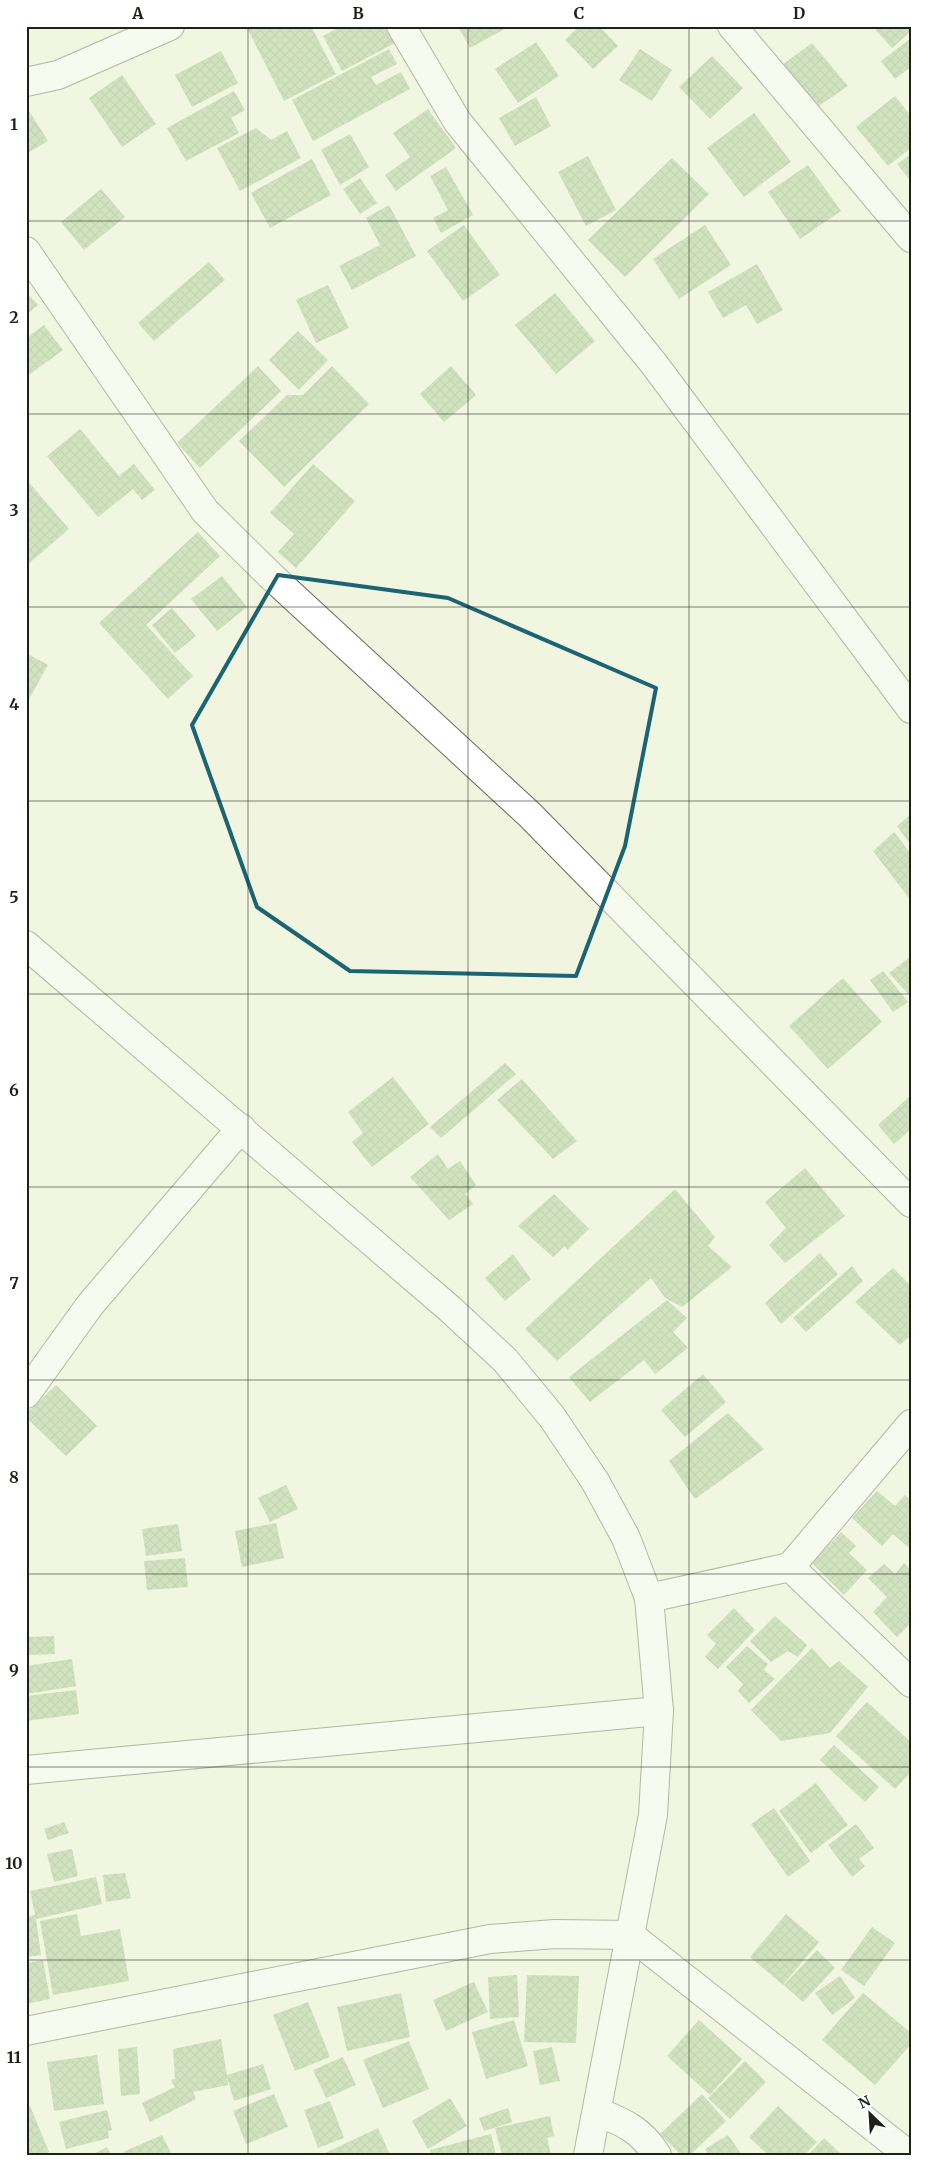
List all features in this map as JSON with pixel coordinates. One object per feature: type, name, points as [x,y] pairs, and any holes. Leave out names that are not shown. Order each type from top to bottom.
[{"type":"street","points":[[26,82],[58,75],[170,26]]},
{"type":"street","points":[[401,26],[457,121],[654,364],[911,709]]},
{"type":"street","points":[[732,26],[911,238]]},
{"type":"street","points":[[26,251],[205,511],[271,576],[530,814],[911,1203]]},
{"type":"street","points":[[26,945],[450,1309],[505,1360],[552,1417],[595,1481],[626,1538],[649,1598],[659,1711],[653,1815],[588,2155]]},
{"type":"street","points":[[26,1394],[90,1305],[241,1128]]},
{"type":"street","points":[[649,1598],[790,1567],[911,1424]]},
{"type":"street","points":[[790,1567],[911,1683]]},
{"type":"street","points":[[26,1770],[659,1711]]},
{"type":"street","points":[[26,2031],[490,1939],[555,1934],[630,1936],[909,2155]]},
{"type":"street","points":[[597,2112],[628,2124],[651,2145],[657,2155]]},
{"type":"highlighted area","points":[[278,575],[448,598],[656,688],[625,846],[576,976],[350,971],[257,907],[192,725]]},
{"type":"building","points":[[246,26],[311,26],[336,74],[284,101]]},
{"type":"building","points":[[341,26],[389,26],[397,42],[342,71],[323,36]]},
{"type":"building","points":[[458,26],[510,26],[470,48]]},
{"type":"building","points":[[579,26],[599,26],[618,46],[593,69],[565,40]]},
{"type":"building","points":[[872,26],[911,26],[911,31],[892,48]]},
{"type":"building","points":[[911,38],[911,67],[895,79],[881,61]]},
{"type":"building","points":[[536,42],[559,76],[518,103],[495,69]]},
{"type":"building","points":[[812,43],[848,86],[816,108],[782,65]]},
{"type":"building","points":[[389,49],[397,64],[371,77],[376,85],[401,72],[410,89],[313,141],[292,100]]},
{"type":"building","points":[[640,49],[672,70],[652,101],[619,80]]},
{"type":"building","points":[[221,51],[238,83],[192,107],[175,75]]},
{"type":"building","points":[[712,56],[743,88],[710,119],[679,87]]},
{"type":"building","points":[[122,75],[156,124],[122,147],[89,98]]},
{"type":"building","points":[[234,91],[245,110],[231,118],[239,133],[186,161],[167,128]]},
{"type":"building","points":[[895,96],[911,116],[911,148],[888,166],[856,127]]},
{"type":"building","points":[[536,97],[551,126],[515,146],[499,118]]},
{"type":"building","points":[[26,106],[48,141],[26,154]]},
{"type":"building","points":[[428,109],[456,148],[396,191],[385,175],[410,157],[393,133]]},
{"type":"building","points":[[754,113],[791,162],[744,197],[707,148]]},
{"type":"building","points":[[256,128],[271,140],[287,131],[301,158],[240,191],[217,148]]},
{"type":"building","points":[[350,134],[369,167],[340,185],[321,150]]},
{"type":"building","points":[[911,154],[911,181],[897,164]]},
{"type":"building","points":[[588,156],[616,210],[586,226],[558,172]]},
{"type":"building","points":[[672,158],[709,194],[625,277],[588,240]]},
{"type":"building","points":[[312,159],[331,195],[270,228],[251,193]]},
{"type":"building","points":[[808,165],[841,211],[800,239],[768,192]]},
{"type":"building","points":[[446,167],[473,215],[441,233],[433,218],[448,210],[430,176]]},
{"type":"building","points":[[360,178],[377,203],[360,214],[343,189]]},
{"type":"building","points":[[101,189],[125,217],[84,250],[61,222]]},
{"type":"building","points":[[389,205],[416,256],[352,290],[339,266],[380,245],[366,218]]},
{"type":"building","points":[[464,225],[500,275],[463,301],[427,251]]},
{"type":"building","points":[[705,225],[731,265],[679,299],[653,259]]},
{"type":"building","points":[[209,262],[225,280],[154,341],[138,323]]},
{"type":"building","points":[[757,264],[783,310],[757,324],[746,305],[723,318],[708,292]]},
{"type":"building","points":[[328,285],[349,328],[316,343],[296,300]]},
{"type":"building","points":[[26,292],[38,305],[26,315]]},
{"type":"building","points":[[555,293],[595,341],[556,374],[515,325]]},
{"type":"building","points":[[44,325],[63,350],[26,377],[26,338]]},
{"type":"building","points":[[298,331],[328,360],[299,390],[269,360]]},
{"type":"building","points":[[258,366],[281,391],[200,468],[177,443]]},
{"type":"building","points":[[332,366],[369,404],[284,487],[239,441],[287,395],[303,395]]},
{"type":"building","points":[[451,366],[476,395],[444,422],[420,394]]},
{"type":"building","points":[[80,429],[119,476],[134,464],[155,490],[142,500],[133,489],[98,517],[47,456]]},
{"type":"building","points":[[313,464],[355,501],[296,568],[278,552],[294,534],[270,513]]},
{"type":"building","points":[[26,479],[69,529],[26,566]]},
{"type":"building","points":[[198,532],[220,556],[146,625],[193,676],[168,699],[99,623]]},
{"type":"building","points":[[222,576],[247,607],[217,631],[191,599]]},
{"type":"building","points":[[172,608],[196,636],[175,653],[152,625]]},
{"type":"building","points":[[26,653],[48,665],[28,701],[26,700]]},
{"type":"building","points":[[911,814],[911,845],[897,826]]},
{"type":"building","points":[[894,832],[911,854],[911,901],[873,851]]},
{"type":"building","points":[[911,956],[911,997],[889,973]]},
{"type":"building","points":[[883,971],[908,1002],[893,1012],[870,980]]},
{"type":"building","points":[[843,978],[882,1022],[828,1069],[789,1026]]},
{"type":"building","points":[[505,1063],[516,1074],[441,1138],[430,1127]]},
{"type":"building","points":[[393,1077],[429,1124],[372,1167],[352,1142],[363,1133],[348,1112]]},
{"type":"building","points":[[522,1079],[577,1141],[553,1159],[497,1100]]},
{"type":"building","points":[[911,1095],[911,1129],[894,1144],[878,1125]]},
{"type":"building","points":[[438,1154],[448,1169],[460,1161],[476,1185],[465,1194],[473,1204],[449,1220],[410,1177]]},
{"type":"building","points":[[805,1168],[845,1216],[785,1263],[769,1245],[786,1228],[765,1202]]},
{"type":"building","points":[[675,1189],[715,1237],[708,1246],[732,1267],[682,1307],[665,1298],[651,1278],[557,1361],[525,1329]]},
{"type":"building","points":[[554,1194],[589,1229],[567,1250],[565,1246],[553,1257],[518,1226]]},
{"type":"building","points":[[820,1253],[838,1274],[781,1324],[765,1303]]},
{"type":"building","points":[[513,1254],[531,1279],[505,1301],[485,1278]]},
{"type":"building","points":[[852,1266],[863,1281],[806,1332],[793,1318]]},
{"type":"building","points":[[893,1268],[911,1286],[911,1335],[900,1345],[855,1302]]},
{"type":"building","points":[[667,1300],[687,1318],[673,1332],[688,1348],[655,1374],[644,1360],[590,1402],[569,1377]]},
{"type":"building","points":[[703,1374],[726,1402],[685,1437],[661,1410]]},
{"type":"building","points":[[56,1385],[97,1426],[66,1456],[26,1417],[26,1414]]},
{"type":"building","points":[[728,1413],[764,1449],[695,1499],[669,1461]]},
{"type":"building","points":[[286,1485],[298,1509],[270,1522],[258,1498]]},
{"type":"building","points":[[877,1491],[895,1506],[905,1495],[911,1501],[911,1544],[908,1547],[893,1534],[882,1546],[852,1518]]},
{"type":"building","points":[[276,1523],[284,1558],[242,1567],[235,1531]]},
{"type":"building","points":[[178,1524],[182,1551],[146,1556],[142,1529]]},
{"type":"building","points":[[841,1532],[856,1546],[849,1553],[867,1570],[844,1595],[812,1563]]},
{"type":"building","points":[[185,1558],[188,1587],[147,1590],[144,1561]]},
{"type":"building","points":[[904,1563],[911,1570],[911,1623],[897,1637],[873,1612],[887,1597],[868,1578],[884,1564],[895,1574]]},
{"type":"building","points":[[734,1608],[755,1630],[718,1669],[705,1657],[716,1644],[707,1635]]},
{"type":"building","points":[[775,1616],[807,1645],[798,1657],[788,1651],[771,1662],[750,1641]]},
{"type":"building","points":[[54,1636],[55,1654],[26,1655],[26,1637]]},
{"type":"building","points":[[747,1646],[768,1664],[764,1670],[775,1679],[749,1703],[738,1691],[743,1684],[726,1667]]},
{"type":"building","points":[[812,1648],[830,1668],[839,1661],[868,1687],[830,1733],[781,1741],[751,1710]]},
{"type":"building","points":[[72,1659],[76,1686],[26,1694],[26,1666]]},
{"type":"building","points":[[76,1690],[79,1714],[26,1721],[26,1696]]},
{"type":"building","points":[[867,1702],[911,1742],[911,1772],[895,1789],[836,1736]]},
{"type":"building","points":[[834,1745],[879,1787],[865,1802],[820,1760]]},
{"type":"building","points":[[816,1783],[848,1825],[811,1853],[779,1811]]},
{"type":"building","points":[[774,1808],[810,1861],[788,1877],[751,1824]]},
{"type":"building","points":[[64,1822],[69,1833],[48,1840],[44,1829]]},
{"type":"building","points":[[856,1824],[874,1848],[859,1859],[865,1866],[852,1877],[828,1845]]},
{"type":"building","points":[[72,1849],[78,1876],[54,1882],[47,1854]]},
{"type":"building","points":[[125,1873],[131,1898],[106,1902],[103,1875]]},
{"type":"building","points":[[96,1877],[102,1904],[36,1919],[41,1955],[26,1957],[26,1917],[35,1915],[30,1891]]},
{"type":"building","points":[[77,1914],[81,1936],[120,1929],[129,1981],[53,1995],[40,1921]]},
{"type":"building","points":[[786,1914],[819,1942],[783,1985],[750,1957]]},
{"type":"building","points":[[872,1927],[895,1943],[864,1986],[841,1970]]},
{"type":"building","points":[[817,1950],[835,1968],[803,2002],[784,1985]]},
{"type":"building","points":[[43,1960],[50,1999],[26,2004],[26,1963]]},
{"type":"building","points":[[517,1975],[519,2017],[490,2019],[488,1977]]},
{"type":"building","points":[[527,1975],[579,1976],[576,2043],[524,2042]]},
{"type":"building","points":[[840,1976],[855,1998],[832,2015],[815,1993]]},
{"type":"building","points":[[474,1982],[488,2012],[446,2031],[433,2000]]},
{"type":"building","points":[[401,1993],[410,2037],[347,2051],[337,2007]]},
{"type":"building","points":[[863,1993],[911,2033],[911,2044],[875,2085],[822,2040]]},
{"type":"building","points":[[308,2002],[330,2057],[295,2071],[273,2015]]},
{"type":"building","points":[[514,2020],[528,2066],[486,2079],[472,2032]]},
{"type":"building","points":[[699,2020],[742,2059],[710,2095],[667,2056]]},
{"type":"building","points":[[221,2039],[227,2075],[263,2064],[271,2089],[234,2101],[227,2077],[228,2085],[193,2092],[196,2099],[150,2122],[142,2103],[175,2087],[171,2080],[175,2079],[173,2049]]},
{"type":"building","points":[[409,2041],[429,2089],[383,2108],[363,2060]]},
{"type":"building","points":[[137,2047],[140,2094],[121,2096],[118,2049]]},
{"type":"building","points":[[552,2047],[560,2081],[540,2085],[533,2051]]},
{"type":"building","points":[[97,2055],[104,2104],[54,2111],[47,2062]]},
{"type":"building","points":[[343,2057],[356,2085],[326,2098],[313,2070]]},
{"type":"building","points":[[745,2061],[766,2082],[730,2119],[708,2098]]},
{"type":"building","points":[[274,2094],[288,2127],[246,2144],[233,2111]]},
{"type":"building","points":[[702,2094],[726,2121],[690,2155],[681,2155],[660,2134]]},
{"type":"building","points":[[450,2098],[467,2126],[428,2149],[412,2121]]},
{"type":"building","points":[[330,2101],[344,2138],[318,2148],[304,2110]]},
{"type":"building","points":[[30,2106],[49,2152],[43,2155],[26,2155],[26,2108]]},
{"type":"building","points":[[778,2106],[817,2142],[804,2155],[768,2155],[749,2137]]},
{"type":"building","points":[[508,2108],[512,2122],[484,2131],[479,2118]]},
{"type":"building","points":[[107,2110],[112,2130],[108,2131],[109,2138],[66,2149],[59,2122]]},
{"type":"building","points":[[550,2116],[554,2136],[547,2138],[551,2155],[502,2155],[495,2128]]},
{"type":"building","points":[[378,2128],[390,2155],[321,2155]]},
{"type":"building","points":[[491,2134],[496,2155],[431,2155],[430,2150]]},
{"type":"building","points":[[162,2135],[172,2155],[125,2155],[123,2152]]},
{"type":"building","points":[[728,2135],[742,2155],[709,2155],[705,2149]]},
{"type":"building","points":[[824,2138],[842,2155],[808,2155]]},
{"type":"building","points":[[107,2147],[111,2155],[92,2155]]}]
